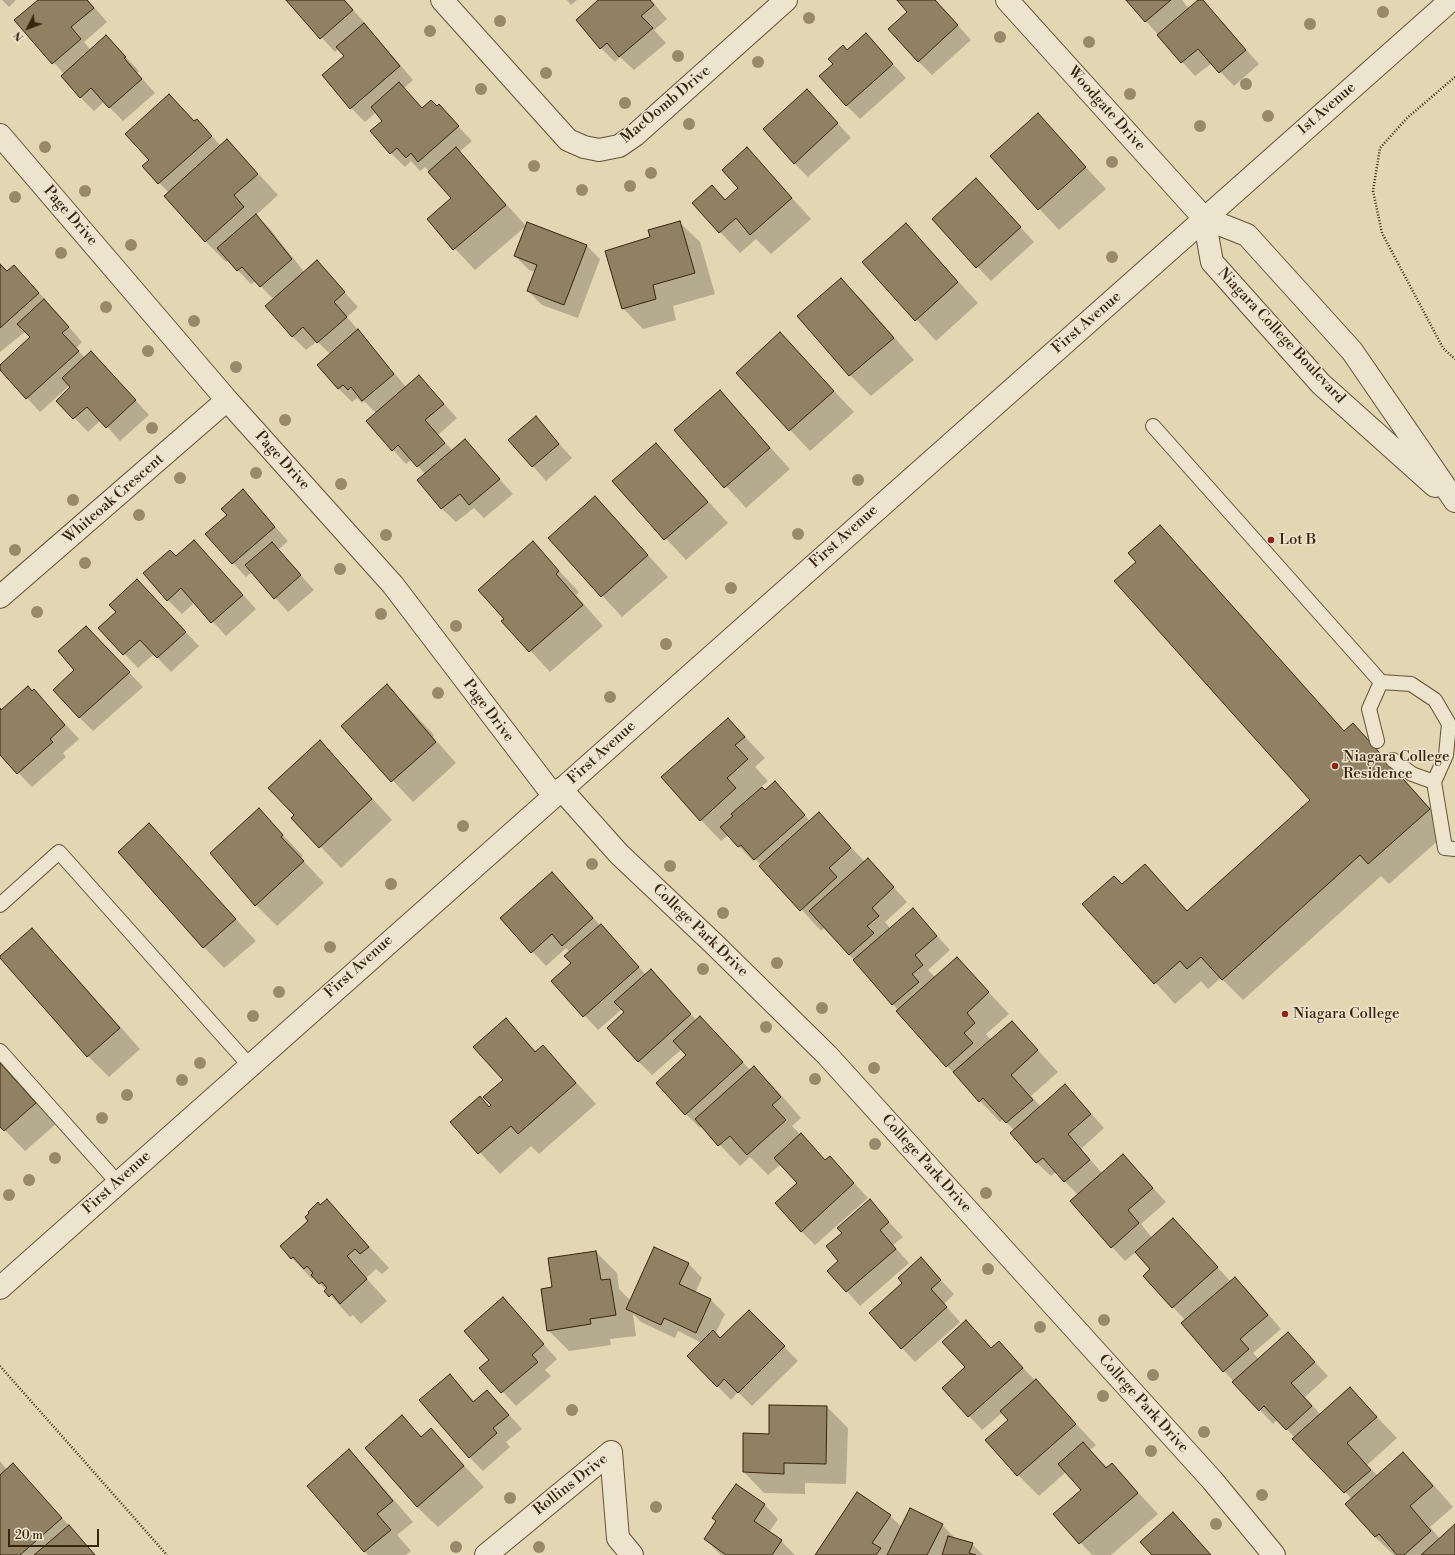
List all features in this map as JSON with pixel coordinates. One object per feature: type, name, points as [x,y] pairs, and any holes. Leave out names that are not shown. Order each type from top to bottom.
[{"type":"street","name":"MacOomb Drive","points":[[442,0],[568,140],[584,148],[599,150],[619,146],[635,135],[786,0]]},
{"type":"street","name":"Woodgate Drive","points":[[1007,0],[1204,218]]},
{"type":"street","name":"1st Avenue","points":[[1204,218],[1451,0]]},
{"type":"street","name":"Page Drive","points":[[0,135],[227,400],[393,585],[557,792]]},
{"type":"street","points":[[1204,218],[1247,235],[1352,351],[1455,501]]},
{"type":"street","name":"Niagara College Boulevard","points":[[1204,218],[1212,262],[1321,384],[1455,504]]},
{"type":"street","name":"First Avenue","points":[[0,1288],[1204,218]]},
{"type":"street","name":"Whiteoak Crescent","points":[[0,597],[227,400]]},
{"type":"street","name":"College Park Drive","points":[[557,792],[619,854],[714,943],[827,1055],[1212,1480],[1274,1555]]},
{"type":"street","name":"Rollins Drive","points":[[486,1555],[611,1452],[618,1538],[632,1555]]},
{"type":"lane","points":[[1153,426],[1381,682],[1411,684],[1435,700],[1448,724],[1446,755],[1434,782],[1445,848],[1455,849]]},
{"type":"lane","points":[[1377,741],[1369,709],[1381,682]]},
{"type":"lane","points":[[1393,760],[1412,774],[1434,782]]},
{"type":"lane","points":[[0,905],[59,852],[250,1065]]},
{"type":"lane","points":[[0,1051],[118,1183]]},
{"type":"path","points":[[1455,77],[1407,118],[1380,148],[1373,191],[1382,233],[1443,348],[1455,359]]},
{"type":"path","points":[[0,1366],[167,1555]]},
{"type":"building","points":[[38,0],[87,0],[94,8],[71,27],[81,39],[52,64],[14,20]]},
{"type":"building","points":[[286,0],[344,0],[353,10],[320,39]]},
{"type":"building","points":[[598,0],[650,0],[654,5],[641,16],[653,28],[619,57],[607,43],[600,49],[576,20]]},
{"type":"building","points":[[897,0],[935,0],[958,25],[918,62],[888,29],[907,12]]},
{"type":"building","points":[[1126,0],[1171,0],[1145,22]]},
{"type":"building","points":[[1198,0],[1203,0],[1246,50],[1219,73],[1198,49],[1181,63],[1157,35]]},
{"type":"building","points":[[364,23],[400,66],[350,109],[322,75],[344,56],[336,47]]},
{"type":"building","points":[[866,33],[893,64],[846,106],[819,76],[833,64],[828,59],[843,45],[847,50]]},
{"type":"building","points":[[106,35],[126,57],[124,58],[142,79],[109,108],[91,88],[80,98],[61,76]]},
{"type":"building","points":[[399,82],[422,108],[431,100],[437,106],[439,104],[459,126],[418,162],[411,153],[406,158],[397,148],[390,154],[370,131],[382,121],[371,107]]},
{"type":"building","points":[[807,89],[838,123],[794,164],[763,129]]},
{"type":"building","points":[[169,94],[194,121],[197,119],[212,136],[158,184],[142,166],[149,160],[125,134]]},
{"type":"building","points":[[1038,113],[1086,167],[1038,210],[990,156]]},
{"type":"building","points":[[227,139],[258,174],[234,195],[244,207],[205,242],[164,196]]},
{"type":"building","points":[[456,147],[506,205],[453,250],[427,219],[451,198],[428,172]]},
{"type":"building","points":[[747,147],[792,198],[750,235],[736,218],[719,233],[692,203],[712,185],[725,200],[738,188],[722,170]]},
{"type":"building","points":[[976,178],[1021,227],[976,268],[932,219]]},
{"type":"building","points":[[256,214],[292,259],[260,287],[242,267],[237,271],[217,248]]},
{"type":"building","points":[[680,221],[695,273],[653,285],[656,299],[622,309],[605,251],[650,237],[648,230]]},
{"type":"building","points":[[527,222],[587,245],[564,305],[527,291],[537,265],[514,256]]},
{"type":"building","points":[[906,223],[958,282],[915,321],[862,262]]},
{"type":"building","points":[[317,260],[345,292],[334,302],[347,317],[317,343],[303,327],[292,337],[265,306]]},
{"type":"building","points":[[0,264],[7,271],[14,265],[39,293],[0,328]]},
{"type":"building","points":[[841,278],[894,338],[849,376],[797,316]]},
{"type":"building","points":[[44,299],[69,327],[62,333],[79,351],[26,399],[0,370],[0,365],[30,337],[17,324]]},
{"type":"building","points":[[358,329],[394,374],[362,401],[351,387],[348,390],[343,385],[338,389],[317,365]]},
{"type":"building","points":[[780,332],[834,391],[789,431],[736,373]]},
{"type":"building","points":[[91,351],[136,400],[106,428],[87,407],[73,419],[56,401],[70,387],[62,378]]},
{"type":"building","points":[[419,375],[444,404],[425,420],[445,443],[417,467],[398,445],[392,451],[366,421]]},
{"type":"building","points":[[720,390],[770,448],[724,488],[674,430]]},
{"type":"building","points":[[536,416],[559,444],[532,467],[508,440]]},
{"type":"building","points":[[465,439],[500,479],[469,505],[460,494],[441,509],[417,480]]},
{"type":"building","points":[[656,443],[708,502],[664,540],[612,481]]},
{"type":"building","points":[[243,489],[275,527],[232,564],[205,534],[227,515],[221,509]]},
{"type":"building","points":[[595,496],[648,555],[601,597],[548,538]]},
{"type":"building","name":"Niagara College Residence","points":[[1160,525],[1344,731],[1353,723],[1430,809],[1368,864],[1360,855],[1222,980],[1201,957],[1187,969],[1180,961],[1154,984],[1082,904],[1114,876],[1122,884],[1145,864],[1187,911],[1310,800],[1114,581],[1136,562],[1128,553]]},
{"type":"building","points":[[194,540],[243,595],[211,623],[181,588],[167,601],[143,573],[170,550],[176,556]]},
{"type":"building","points":[[533,541],[559,571],[556,574],[583,605],[529,652],[501,621],[504,619],[478,590]]},
{"type":"building","points":[[272,542],[301,575],[274,599],[245,565]]},
{"type":"building","points":[[137,579],[186,632],[157,658],[140,640],[123,655],[98,628],[116,612],[109,605]]},
{"type":"building","points":[[86,626],[130,672],[79,718],[53,690],[74,670],[58,651]]},
{"type":"building","points":[[387,684],[436,742],[391,782],[341,726]]},
{"type":"building","points":[[28,686],[32,691],[34,689],[65,725],[50,739],[53,742],[17,774],[0,755],[0,708],[1,710]]},
{"type":"building","points":[[728,718],[745,737],[735,745],[748,759],[727,778],[736,788],[700,821],[661,777]]},
{"type":"building","points":[[320,740],[372,799],[319,848],[291,818],[294,815],[268,788]]},
{"type":"building","points":[[775,781],[805,815],[754,860],[741,845],[738,847],[720,827],[733,816],[731,814],[762,787],[765,790]]},
{"type":"building","points":[[259,808],[283,835],[281,837],[304,861],[255,906],[210,853]]},
{"type":"building","points":[[819,812],[851,848],[829,868],[837,877],[800,911],[759,866]]},
{"type":"building","points":[[149,823],[236,919],[203,948],[118,852]]},
{"type":"building","points":[[868,858],[894,887],[872,908],[879,916],[867,926],[874,933],[849,955],[809,911]]},
{"type":"building","points":[[552,872],[593,918],[562,946],[552,934],[531,953],[500,918]]},
{"type":"building","points":[[913,908],[937,936],[915,955],[923,965],[912,974],[919,982],[892,1005],[853,960]]},
{"type":"building","points":[[601,924],[639,967],[583,1017],[551,981],[571,963],[564,956]]},
{"type":"building","points":[[32,928],[120,1028],[87,1057],[0,958],[0,956]]},
{"type":"building","points":[[957,957],[989,992],[967,1013],[975,1023],[964,1033],[973,1043],[946,1067],[896,1011]]},
{"type":"building","points":[[651,969],[691,1014],[638,1062],[607,1028],[624,1012],[614,1002]]},
{"type":"building","points":[[700,1016],[743,1062],[685,1115],[656,1083],[686,1055],[673,1041]]},
{"type":"building","points":[[506,1018],[535,1052],[543,1045],[576,1083],[518,1134],[511,1126],[478,1154],[450,1122],[480,1096],[489,1107],[491,1105],[483,1097],[503,1080],[473,1047]]},
{"type":"building","points":[[1012,1021],[1038,1050],[1011,1075],[1033,1100],[1006,1123],[983,1098],[979,1102],[953,1072]]},
{"type":"building","points":[[0,1063],[36,1103],[4,1131],[0,1127]]},
{"type":"building","points":[[754,1066],[781,1097],[772,1105],[786,1120],[747,1155],[730,1136],[718,1146],[695,1119]]},
{"type":"building","points":[[1065,1084],[1091,1114],[1068,1134],[1090,1160],[1064,1182],[1043,1158],[1036,1163],[1010,1133]]},
{"type":"building","points":[[801,1133],[825,1160],[830,1156],[854,1183],[801,1232],[775,1203],[797,1183],[774,1158]]},
{"type":"building","points":[[1123,1154],[1153,1188],[1128,1210],[1139,1223],[1111,1248],[1070,1201]]},
{"type":"building","points":[[327,1199],[369,1247],[360,1254],[355,1249],[347,1256],[367,1279],[340,1304],[332,1294],[329,1297],[324,1291],[327,1288],[322,1282],[319,1284],[311,1275],[313,1273],[307,1266],[304,1269],[293,1257],[291,1259],[280,1246],[308,1221],[305,1217],[318,1202],[320,1205]]},
{"type":"building","points":[[870,1199],[889,1222],[880,1230],[896,1249],[846,1292],[827,1271],[838,1261],[826,1246],[842,1233],[837,1228]]},
{"type":"building","points":[[1173,1218],[1218,1267],[1172,1308],[1143,1276],[1150,1269],[1135,1252]]},
{"type":"building","points":[[654,1247],[689,1263],[679,1284],[711,1299],[696,1333],[664,1318],[661,1325],[626,1309]]},
{"type":"building","points":[[596,1251],[601,1280],[610,1279],[616,1315],[590,1319],[591,1324],[547,1331],[541,1289],[552,1287],[548,1258]]},
{"type":"building","points":[[921,1257],[941,1280],[931,1289],[947,1307],[901,1349],[869,1313],[902,1283],[898,1278]]},
{"type":"building","points":[[1235,1277],[1268,1315],[1240,1339],[1249,1349],[1223,1372],[1181,1323]]},
{"type":"building","points":[[503,1297],[544,1344],[532,1355],[538,1362],[501,1393],[479,1368],[489,1360],[464,1331]]},
{"type":"building","points":[[749,1310],[785,1346],[738,1393],[724,1379],[717,1387],[687,1356],[713,1330],[720,1338]]},
{"type":"building","points":[[966,1320],[991,1348],[999,1341],[1023,1368],[968,1417],[942,1388],[965,1367],[942,1342]]},
{"type":"building","points":[[1288,1332],[1315,1362],[1291,1383],[1312,1406],[1286,1430],[1264,1406],[1259,1411],[1232,1382]]},
{"type":"building","points":[[450,1374],[473,1402],[487,1390],[509,1415],[493,1428],[497,1433],[469,1458],[419,1400]]},
{"type":"building","points":[[1036,1379],[1076,1424],[1017,1476],[985,1440],[1008,1420],[1000,1411]]},
{"type":"building","points":[[1350,1387],[1377,1417],[1347,1443],[1371,1470],[1344,1493],[1292,1439]]},
{"type":"building","points":[[769,1405],[827,1406],[826,1464],[784,1463],[784,1474],[743,1472],[743,1433],[769,1434]]},
{"type":"building","points":[[402,1415],[421,1437],[431,1428],[464,1466],[417,1507],[365,1448]]},
{"type":"building","points":[[1083,1442],[1106,1468],[1112,1463],[1138,1493],[1079,1544],[1053,1514],[1081,1490],[1058,1464]]},
{"type":"building","points":[[349,1449],[393,1501],[377,1514],[391,1530],[364,1552],[307,1486]]},
{"type":"building","points":[[1403,1452],[1433,1486],[1410,1506],[1431,1531],[1404,1555],[1397,1555],[1379,1534],[1375,1537],[1345,1504]]},
{"type":"building","points":[[13,1463],[62,1518],[20,1555],[0,1555],[0,1475]]},
{"type":"building","points":[[736,1484],[765,1504],[754,1521],[782,1540],[772,1555],[726,1555],[704,1539],[716,1521],[712,1518]]},
{"type":"building","points":[[857,1492],[891,1515],[872,1543],[881,1548],[876,1555],[815,1555]]},
{"type":"building","points":[[910,1508],[943,1524],[927,1555],[887,1555]]},
{"type":"building","points":[[1173,1512],[1211,1555],[1152,1555],[1140,1542]]},
{"type":"building","points":[[1455,1524],[1455,1555],[1421,1555]]},
{"type":"building","points":[[69,1525],[95,1555],[34,1555]]},
{"type":"building","points":[[948,1536],[973,1543],[969,1553],[976,1555],[942,1555]]},
{"type":"place","name":"Lot B","points":[[1271,540]]},
{"type":"place","name":"Niagara College Residence","points":[[1335,766]]},
{"type":"place","name":"Niagara College","points":[[1285,1014]]}]
